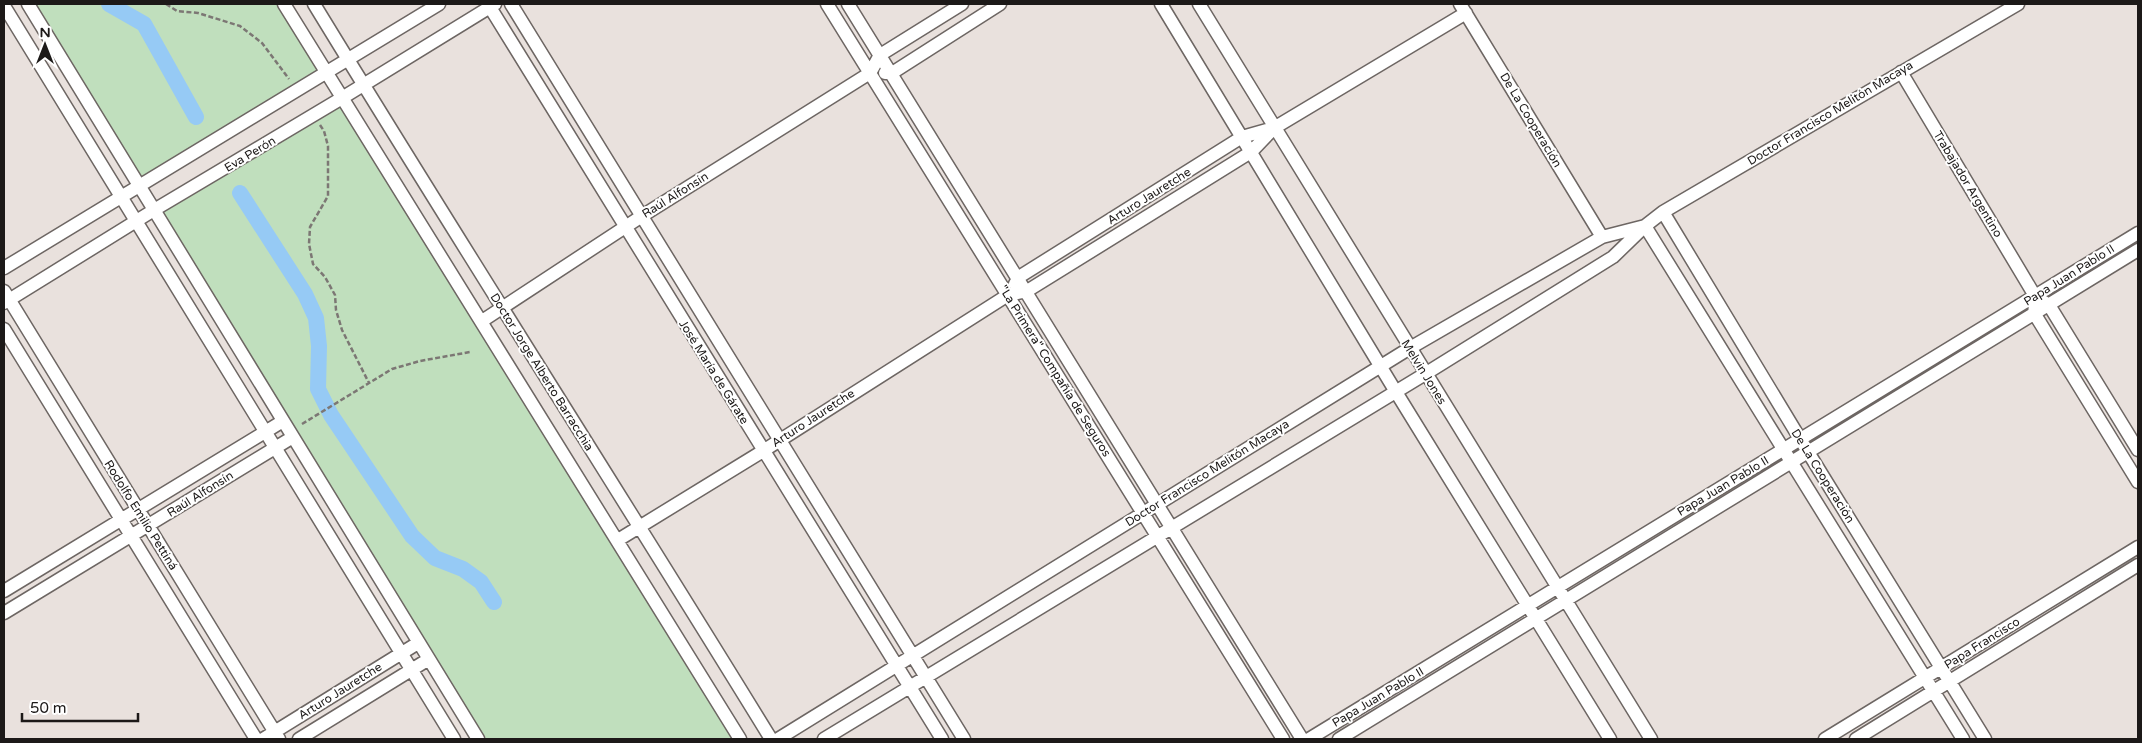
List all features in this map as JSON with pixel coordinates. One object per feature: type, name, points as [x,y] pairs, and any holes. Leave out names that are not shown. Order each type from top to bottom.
[{"type":"street","points":[[28,4],[478,739]]},
{"type":"street","name":"Doctor Jorge Alberto Barracchia","points":[[284,4],[740,739]]},
{"type":"street","name":"Doctor Jorge Alberto Barracchia","points":[[314,4],[501,308],[640,525],[771,739]]},
{"type":"street","points":[[4,268],[439,4]]},
{"type":"street","name":"José María de Gárate","points":[[512,4],[964,739]]},
{"type":"street","name":"\"La Primera\" Compañía de Seguros","points":[[827,4],[1283,739]]},
{"type":"street","name":"\"La Primera\" Compañía de Seguros","points":[[848,4],[892,72],[1302,739]]},
{"type":"street","name":"Raúl Alfonsín","points":[[482,321],[642,216],[870,73],[880,55],[962,4]]},
{"type":"street","name":"Raúl Alfonsín","points":[[870,73],[892,72],[1000,4]]},
{"type":"street","points":[[1161,4],[1380,366],[1610,739]]},
{"type":"street","name":"Melvin Jones","points":[[1199,4],[1651,739]]},
{"type":"street","name":"Doctor Francisco Melitón Macaya","points":[[824,739],[1426,374],[1613,257],[1645,226],[1663,212],[2018,4]]},
{"type":"street","name":"José María de Gárate","points":[[491,5],[626,228],[942,739]]},
{"type":"street","name":"Eva Perón","points":[[5,298],[314,116],[491,5]]},
{"type":"street","points":[[4,6],[276,447],[400,654],[454,739]]},
{"type":"street","name":"Arturo Jauretche","points":[[618,540],[1008,295],[1027,291],[1251,152],[1274,128],[1463,8]]},
{"type":"street","name":"De La Cooperación","points":[[1463,8],[1602,237]]},
{"type":"street","name":"Trabajador Argentino","points":[[1900,72],[2035,296],[2049,305],[2138,450]]},
{"type":"street","name":"Arturo Jauretche","points":[[1008,295],[1019,278],[1242,137],[1274,128]]},
{"type":"street","name":"De La Cooperación","points":[[1663,212],[1985,739]]},
{"type":"street","name":"Doctor Francisco Melitón Macaya","points":[[778,739],[1410,348],[1602,237],[1645,226]]},
{"type":"street","name":"De La Cooperación","points":[[1645,226],[1963,739]]},
{"type":"street","name":"Papa Juan Pablo II","points":[[1309,739],[2138,233]]},
{"type":"street","name":"Papa Juan Pablo II","points":[[1339,739],[2138,250]]},
{"type":"street","points":[[2035,296],[2034,314],[2138,482]]},
{"type":"street","name":"Rodolfo Emilio Pettiná","points":[[5,298],[148,526],[276,736]]},
{"type":"street","name":"Rodolfo Emilio Pettiná","points":[[4,329],[256,739]]},
{"type":"street","name":"Raúl Alfonsín","points":[[4,591],[283,421]]},
{"type":"street","name":"Raúl Alfonsín","points":[[4,613],[293,437]]},
{"type":"street","name":"Papa Francisco","points":[[1825,739],[2138,547]]},
{"type":"street","name":"Papa Francisco","points":[[1856,739],[2138,565]]},
{"type":"street","name":"Arturo Jauretche","points":[[263,739],[276,736],[418,643]]},
{"type":"street","name":"Arturo Jauretche","points":[[299,739],[429,659]]},
{"type":"path","points":[[166,4],[177,10],[198,13],[240,26],[262,43],[296,90]]},
{"type":"path","points":[[314,116],[324,131],[328,146],[328,196],[310,227],[309,244],[312,264],[325,277],[334,295],[342,330],[369,383]]},
{"type":"path","points":[[312,417],[392,369],[420,361],[470,352]]},
{"type":"green space","points":[[35,4],[279,4],[320,71],[140,179]]},
{"type":"green space","points":[[341,104],[735,739],[484,739],[161,212]]},
{"type":"waterway","points":[[109,4],[144,24],[196,117]]},
{"type":"waterway","points":[[240,193],[305,294],[316,318],[319,346],[318,389],[331,415],[412,536],[435,558],[463,569],[481,582],[494,602]]}]
